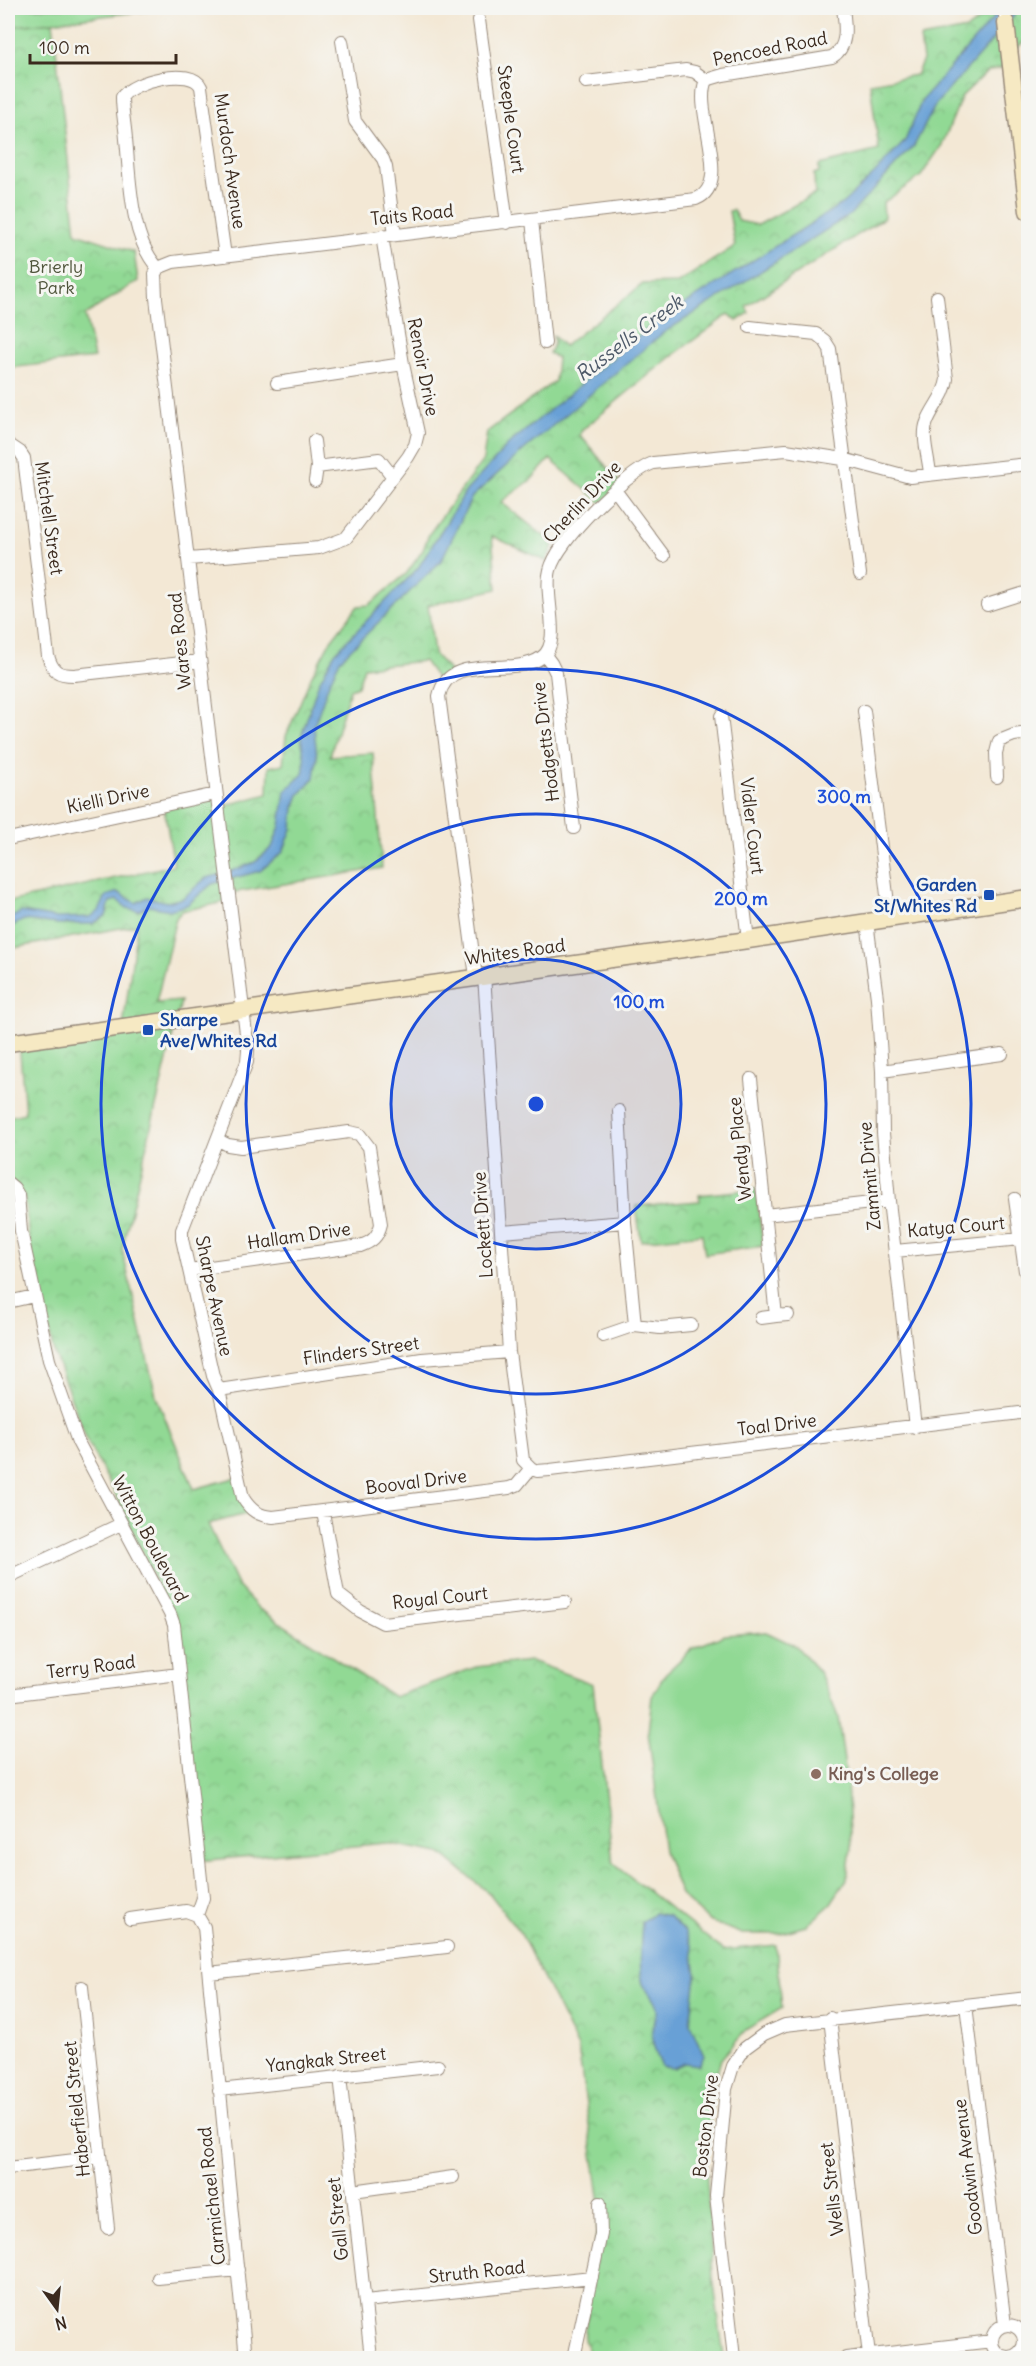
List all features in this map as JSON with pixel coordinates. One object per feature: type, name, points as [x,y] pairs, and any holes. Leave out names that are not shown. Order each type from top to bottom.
[{"type":"street","name":"Pencoed Road","points":[[670,202],[686,201],[703,196],[711,184],[713,168],[703,97],[706,80],[723,75],[832,57],[839,53],[843,46],[843,8]]},
{"type":"street","points":[[1004,15],[1025,146],[1029,211]]},
{"type":"street","name":"Steeple Court","points":[[479,20],[507,223]]},
{"type":"street","points":[[342,41],[355,121],[383,159],[386,167],[395,235]]},
{"type":"street","points":[[586,82],[686,70],[695,72],[706,80]]},
{"type":"street","name":"Murdoch Avenue","points":[[158,268],[147,254],[139,231],[130,187],[122,97],[126,90],[134,86],[156,80],[186,76],[194,79],[201,87],[225,256]]},
{"type":"street","name":"Taits Road","points":[[158,268],[173,262],[670,202]]},
{"type":"street","points":[[532,220],[545,343]]},
{"type":"street","name":"Renoir Drive","points":[[189,559],[320,548],[340,542],[352,532],[415,445],[418,433],[403,364],[382,236]]},
{"type":"street","name":"Wares Road","points":[[158,268],[154,274],[156,298],[244,1011]]},
{"type":"street","points":[[930,474],[925,431],[927,422],[945,390],[947,379],[937,297]]},
{"type":"street","points":[[750,327],[816,334],[825,341],[830,349],[860,574]]},
{"type":"street","points":[[277,383],[403,364]]},
{"type":"street","points":[[314,441],[318,467],[315,481]]},
{"type":"street","name":"Mitchell Street","points":[[8,447],[11,446],[20,452],[24,458],[48,656],[56,673],[74,675],[200,661]]},
{"type":"street","name":"Cherlin Drive","points":[[545,656],[553,638],[548,583],[553,560],[562,545],[615,490],[639,469],[653,463],[786,450],[843,459],[910,477],[1029,464]]},
{"type":"street","points":[[318,467],[379,459],[393,477]]},
{"type":"street","points":[[615,490],[664,556]]},
{"type":"street","points":[[987,605],[1029,592]]},
{"type":"street","points":[[480,976],[439,696],[441,686],[460,671],[527,664],[545,656]]},
{"type":"street","name":"Hodgetts Drive","points":[[545,656],[556,673],[574,828]]},
{"type":"street","points":[[864,711],[890,919]]},
{"type":"street","name":"Vidler Court","points":[[721,716],[748,940]]},
{"type":"street","points":[[997,777],[996,753],[999,741],[1014,735],[1029,733]]},
{"type":"street","name":"Kielli Drive","points":[[8,838],[216,794]]},
{"type":"street","name":"Whites Road","points":[[8,1043],[748,940],[1029,898]]},
{"type":"street","name":"Zammit Drive","points":[[867,922],[878,998],[883,1133],[889,1202],[915,1427]]},
{"type":"street","name":"Lockett Drive","points":[[480,976],[502,1232],[509,1352],[523,1460],[531,1468]]},
{"type":"street","name":"Sharpe Avenue","points":[[244,1011],[247,1062],[182,1230],[183,1246],[237,1473],[248,1505],[254,1512],[263,1516],[298,1515]]},
{"type":"street","points":[[882,1071],[1002,1054]]},
{"type":"street","name":"Wendy Place","points":[[752,1079],[765,1215],[782,1315],[761,1318]]},
{"type":"street","points":[[619,1111],[625,1222],[635,1325]]},
{"type":"street","name":"Hallam Drive","points":[[189,1270],[360,1246],[368,1243],[379,1232],[381,1224],[372,1159],[365,1139],[359,1134],[349,1132],[241,1147],[228,1145],[218,1140]]},
{"type":"street","name":"Witton Boulevard","points":[[8,1183],[18,1195],[21,1231],[49,1360],[78,1442],[171,1614],[174,1625],[203,1898],[197,1915],[204,1927],[215,2030]]},
{"type":"street","name":"Katya Court","points":[[1015,1199],[1025,1271]]},
{"type":"street","name":"Wendy Place","points":[[765,1215],[889,1202]]},
{"type":"street","points":[[502,1232],[625,1222]]},
{"type":"street","name":"Katya Court","points":[[895,1251],[1021,1239]]},
{"type":"street","points":[[8,1302],[34,1296]]},
{"type":"street","points":[[603,1336],[635,1325],[660,1328],[691,1326]]},
{"type":"street","name":"Flinders Street","points":[[219,1390],[423,1359],[509,1352]]},
{"type":"street","name":"Toal Drive","points":[[531,1468],[537,1471],[550,1470],[1029,1412]]},
{"type":"street","name":"Booval Drive","points":[[298,1515],[509,1488],[517,1485],[531,1468]]},
{"type":"street","name":"Royal Court","points":[[323,1512],[338,1594],[360,1611],[383,1623],[565,1602]]},
{"type":"street","points":[[8,1577],[121,1524]]},
{"type":"street","name":"Terry Road","points":[[8,1695],[179,1674]]},
{"type":"street","points":[[130,1919],[186,1911],[197,1915]]},
{"type":"street","points":[[209,1973],[447,1947]]},
{"type":"street","name":"Haberfield Street","points":[[82,1987],[108,2228]]},
{"type":"street","name":"Boston Drive","points":[[734,2358],[716,2196],[726,2089],[732,2066],[745,2048],[760,2037],[785,2025],[830,2018],[1029,1998]]},
{"type":"street","name":"Goodwin Avenue","points":[[966,2005],[1005,2325]]},
{"type":"street","name":"Wells Street","points":[[830,2018],[869,2356]]},
{"type":"street","name":"Carmichael Road","points":[[215,2030],[246,2358]]},
{"type":"street","name":"Yangkak Street","points":[[219,2090],[438,2066]]},
{"type":"street","name":"Gall Street","points":[[340,2076],[371,2358]]},
{"type":"street","points":[[8,2168],[100,2157]]},
{"type":"street","points":[[353,2191],[453,2177]]},
{"type":"street","points":[[574,2358],[601,2234],[600,2203]]},
{"type":"street","points":[[158,2278],[238,2270]]},
{"type":"street","name":"Struth Road","points":[[365,2301],[592,2277]]},
{"type":"street","points":[[1005,2325],[1018,2327],[1026,2336],[1023,2349],[1018,2356],[1001,2357],[993,2347],[992,2341],[996,2330],[1005,2325]]},
{"type":"street","points":[[846,2358],[992,2341]]},
{"type":"green space","points":[[8,8],[172,8],[8,27]]},
{"type":"green space","points":[[996,8],[1028,8],[1028,38],[1010,54],[1011,65],[987,72],[962,96],[942,145],[921,176],[883,203],[884,218],[746,306],[749,313],[737,321],[729,314],[668,359],[582,430],[580,435],[621,484],[601,503],[550,459],[531,480],[501,502],[554,544],[546,561],[492,536],[497,589],[428,605],[434,654],[452,674],[442,686],[424,661],[364,667],[358,686],[350,689],[330,756],[373,753],[382,868],[230,893],[231,901],[182,911],[176,918],[156,1003],[181,1001],[122,1249],[156,1396],[194,1489],[238,1477],[254,1512],[208,1524],[237,1585],[259,1609],[394,1697],[476,1667],[531,1661],[593,1684],[613,1863],[723,1950],[776,1945],[782,2008],[747,2029],[721,2059],[713,2087],[706,2163],[713,2277],[724,2358],[587,2358],[587,2345],[584,2340],[600,2203],[578,2048],[521,1934],[490,1894],[440,1853],[386,1843],[199,1861],[172,1620],[118,1499],[88,1443],[54,1353],[30,1248],[24,1196],[18,1195],[8,1183],[8,1117],[25,1113],[19,1041],[123,1027],[137,925],[8,949],[8,902],[174,865],[164,808],[217,797],[219,807],[268,794],[269,767],[283,764],[286,736],[311,677],[330,642],[358,606],[369,605],[407,573],[423,550],[429,534],[483,460],[487,432],[555,381],[557,358],[549,353],[554,343],[553,336],[564,346],[643,284],[678,283],[735,246],[729,211],[733,210],[739,221],[758,225],[815,194],[814,174],[819,172],[819,165],[879,150],[870,83],[916,75],[923,60],[920,38],[967,29]]},
{"type":"green space","name":"Brierly Park","points":[[53,22],[76,233],[134,252],[138,281],[85,315],[94,358],[9,368],[8,27]]},
{"type":"green space","points":[[756,1189],[763,1246],[705,1254],[702,1234],[641,1241],[636,1206],[700,1201],[699,1195]]},
{"type":"green space","points":[[766,1632],[796,1646],[820,1673],[838,1717],[847,1783],[851,1848],[847,1879],[829,1906],[806,1926],[778,1934],[742,1934],[709,1921],[681,1895],[664,1851],[648,1732],[652,1696],[665,1674],[693,1648],[725,1635]]},
{"type":"water","points":[[1002,8],[1021,8],[936,104],[914,146],[850,215],[663,333],[472,497],[441,561],[340,660],[329,683],[314,726],[317,758],[314,778],[299,795],[294,808],[292,829],[283,852],[260,871],[212,884],[187,905],[170,910],[148,906],[138,911],[127,908],[117,900],[110,902],[106,916],[92,924],[57,924],[24,920],[8,928],[8,919],[22,912],[58,918],[90,917],[99,911],[106,896],[118,892],[136,903],[147,897],[167,902],[183,898],[206,878],[255,862],[272,847],[280,826],[285,791],[303,774],[305,761],[301,737],[318,684],[335,653],[418,568],[466,491],[510,443],[655,323],[843,203],[905,141],[922,100]]},
{"type":"water","points":[[654,1913],[669,1916],[684,1931],[692,1947],[696,1975],[690,2024],[704,2056],[699,2065],[684,2063],[674,2068],[662,2067],[654,2047],[652,2032],[657,2008],[643,1984],[640,1962],[642,1922]]},
{"type":"place","name":"Garden St/Whites Rd","points":[[989,895]]},
{"type":"place","name":"Sharpe Ave/Whites Rd","points":[[148,1030]]},
{"type":"place","name":"King's College","points":[[816,1774]]},
{"type":"water label","name":"Russells Creek","points":[[629,338]]}]
